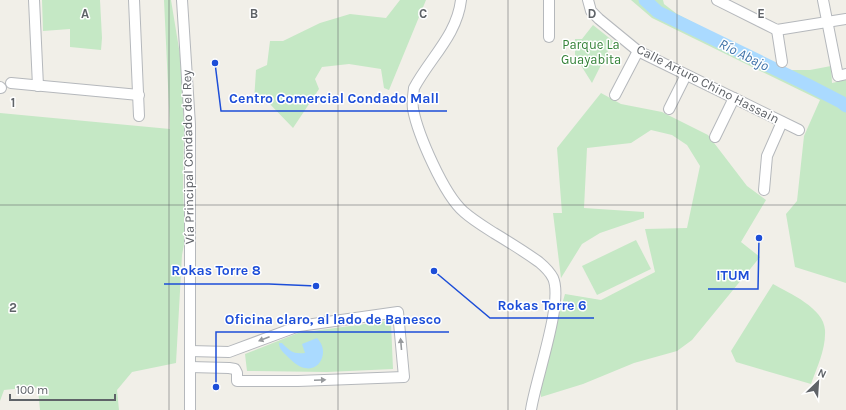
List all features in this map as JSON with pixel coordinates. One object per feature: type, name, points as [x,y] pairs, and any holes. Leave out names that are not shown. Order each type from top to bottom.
[{"type":"street","points":[[34,0],[38,86]]},
{"type":"street","points":[[134,0],[140,116]]},
{"type":"street","name":"Vía Principal Condado del Rey","points":[[182,0],[190,125],[190,410]]},
{"type":"street","points":[[461,0],[460,9],[454,27],[414,88],[412,98],[413,109],[429,155],[454,201],[473,220],[540,262],[554,279],[556,289],[555,303],[531,410]]},
{"type":"street","points":[[549,0],[549,37]]},
{"type":"street","name":"Calle Arturo Chino Hassain","points":[[588,0],[591,11],[638,51],[799,130]]},
{"type":"street","points":[[717,0],[777,30],[846,18]]},
{"type":"street","points":[[823,0],[838,76],[846,74]]},
{"type":"street","points":[[777,30],[782,62]]},
{"type":"street","points":[[615,96],[638,51]]},
{"type":"street","points":[[669,109],[686,75]]},
{"type":"street","points":[[11,83],[138,95]]},
{"type":"street","points":[[715,137],[734,98]]},
{"type":"street","points":[[764,190],[767,156],[782,122]]},
{"type":"street","points":[[190,352],[229,352],[299,326],[398,312],[404,377],[298,381],[237,381],[237,373],[235,369],[190,367]]},
{"type":"street","points":[[229,352],[229,368]]},
{"type":"green space","points":[[42,0],[100,0],[102,38],[101,50],[70,47],[70,29],[43,31]]},
{"type":"green space","points":[[164,0],[171,0],[182,67],[184,126],[183,187],[185,239],[182,255],[176,363],[132,372],[117,390],[119,410],[40,410],[38,389],[34,387],[4,390],[0,401],[0,113],[170,129]]},
{"type":"green space","points":[[400,0],[426,0],[389,90],[384,88],[381,69],[349,64],[322,67],[315,79],[319,89],[293,128],[267,101],[254,101],[256,70],[267,65],[270,41],[283,41],[320,23],[350,14],[386,18]]},
{"type":"green space","points":[[631,0],[663,0],[664,4],[677,14],[786,70],[810,70],[831,66],[832,83],[846,80],[846,283],[795,267],[786,214],[797,201],[804,136],[820,100],[652,18]]},
{"type":"green space","name":"Parque La Guayabita","points":[[593,25],[613,41],[592,83],[575,56],[575,39],[582,39]]},
{"type":"green space","points":[[601,93],[621,104],[662,112],[708,135],[747,186],[766,200],[741,242],[760,257],[692,340],[677,351],[634,363],[583,384],[541,397],[539,384],[565,294],[601,300],[655,272],[645,229],[687,228],[700,166],[687,145],[672,135],[651,130],[631,143],[587,148],[584,208],[644,212],[644,218],[600,233],[582,244],[561,278],[553,213],[562,213],[557,148]]},
{"type":"green space","points":[[636,240],[651,269],[597,295],[582,266]]},
{"type":"green space","points":[[773,284],[805,302],[819,315],[823,322],[825,330],[824,344],[821,358],[811,384],[736,362],[731,351]]},
{"type":"green space","points":[[391,321],[393,369],[327,372],[247,371],[245,354],[298,333]]},
{"type":"water","points":[[317,338],[323,350],[322,359],[317,365],[310,368],[295,364],[280,349],[279,345],[279,343],[282,343],[292,352],[305,353],[302,344]]},
{"type":"waterway","name":"Río Abajo","points":[[645,0],[658,12],[808,85],[846,106]]},
{"type":"place","name":"Centro Comercial Condado Mall","points":[[215,63]]},
{"type":"place","name":"ITUM","points":[[759,238]]},
{"type":"place","name":"Rokas Torre 6","points":[[434,271]]},
{"type":"place","name":"Rokas Torre 8","points":[[316,286]]},
{"type":"place","name":"Oficina claro, al lado de Banesco","points":[[216,387]]}]
